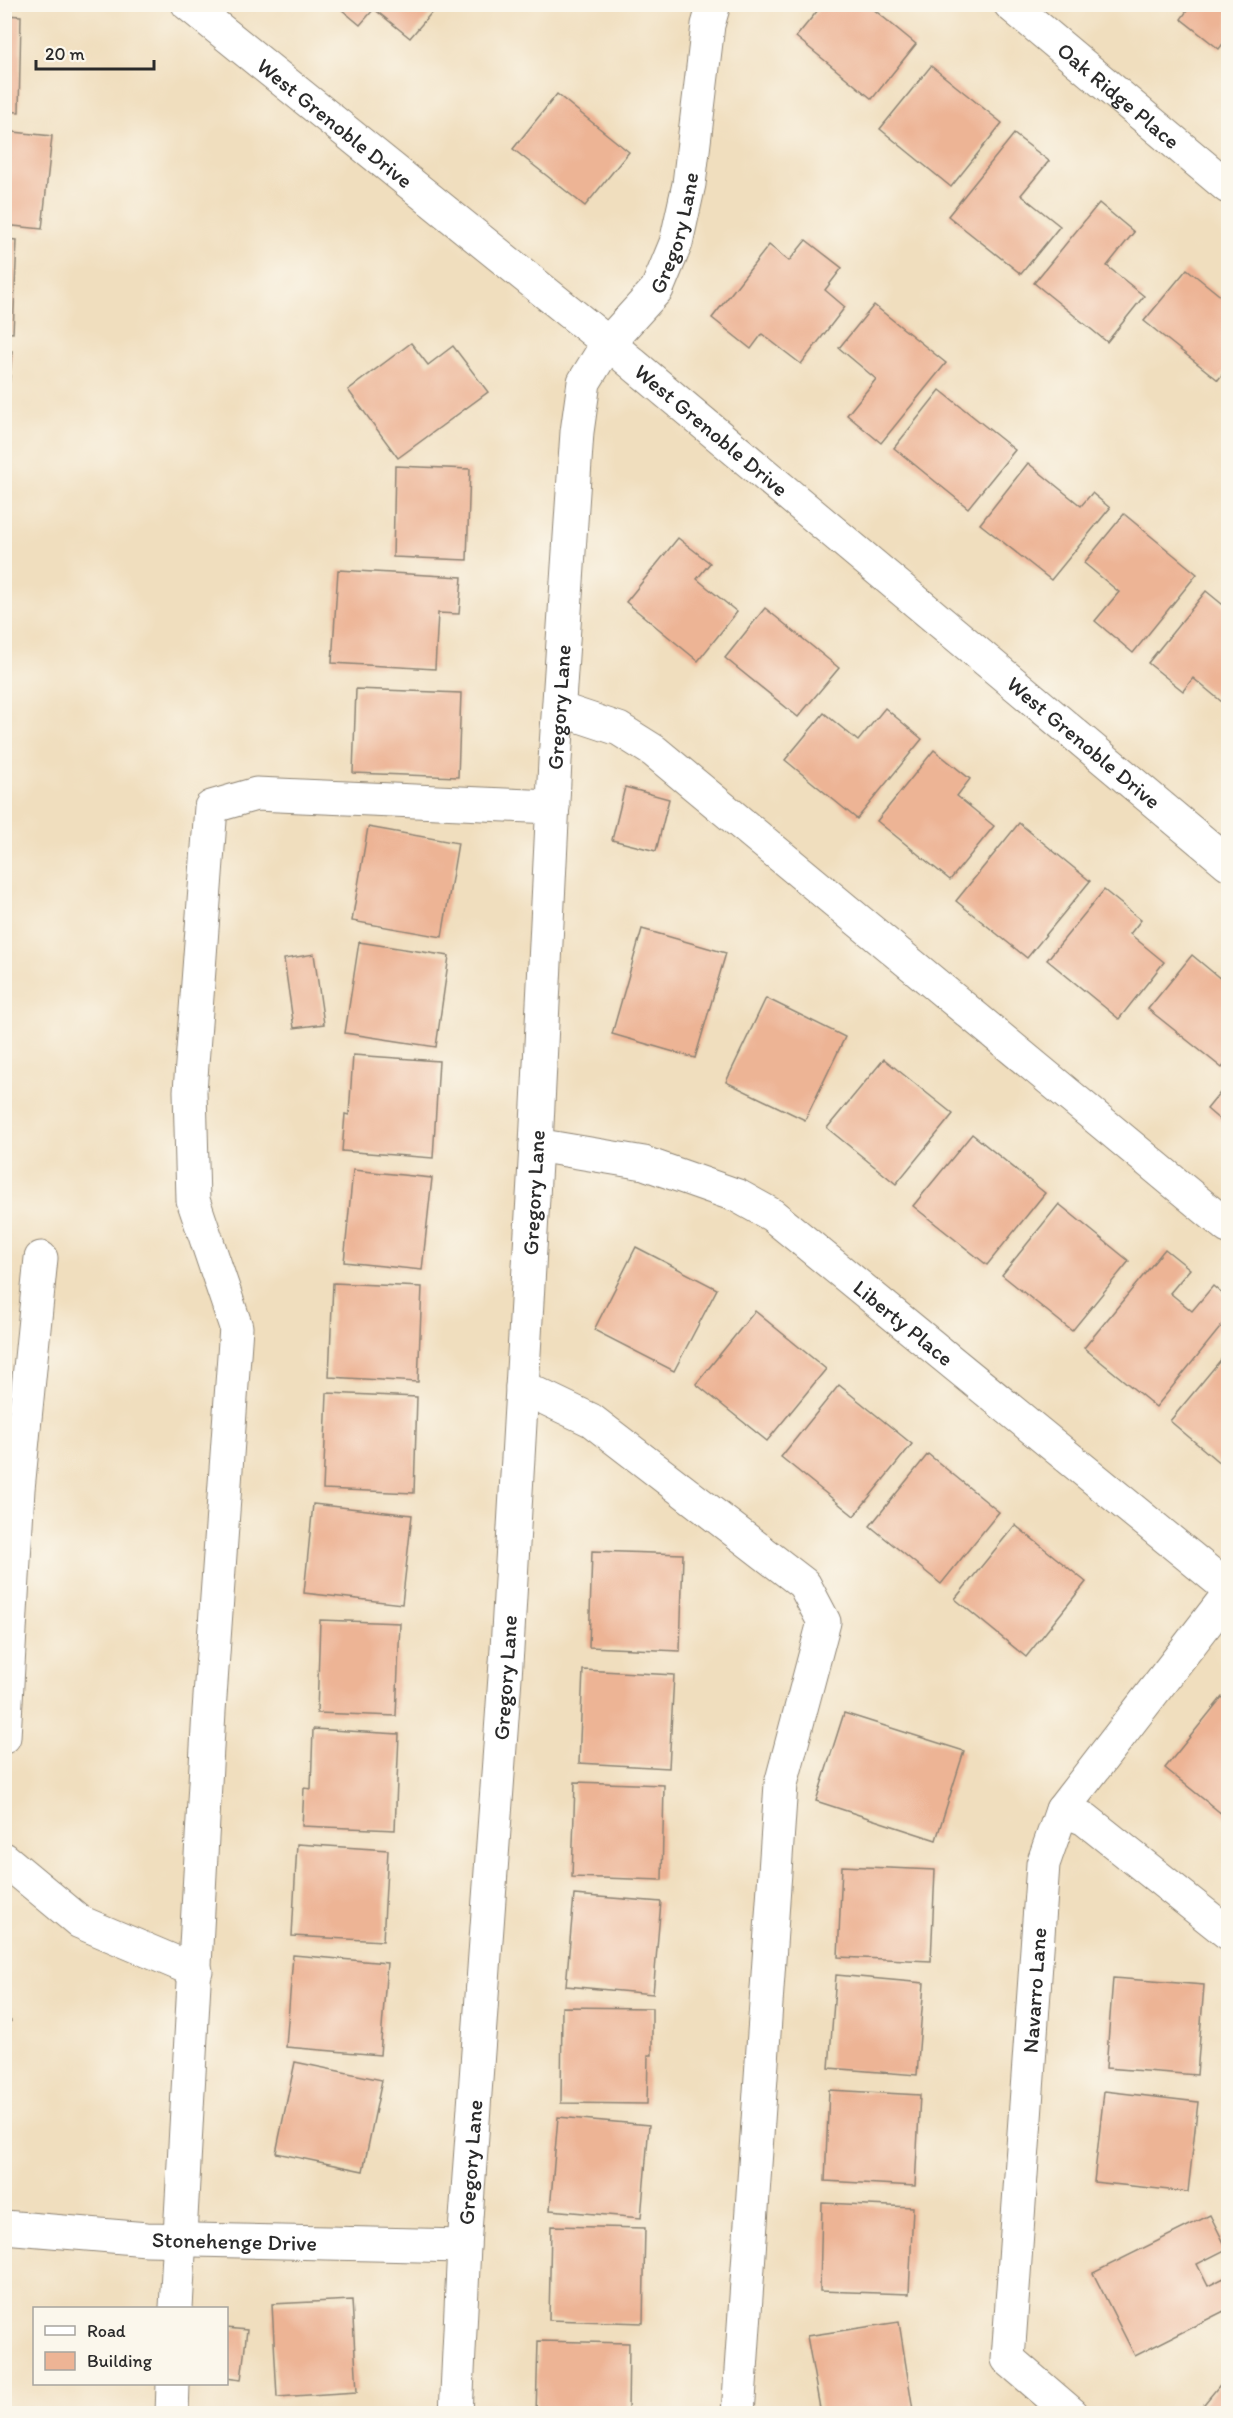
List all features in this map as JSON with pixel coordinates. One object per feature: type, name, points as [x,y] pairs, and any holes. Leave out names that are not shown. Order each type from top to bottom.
[{"type":"street","name":"West Grenoble Drive","points":[[188,4],[608,343],[1228,862]]},
{"type":"street","name":"Gregory Lane","points":[[456,2414],[464,2246],[507,1649],[553,807],[577,432],[584,382],[608,343],[657,289],[676,243],[689,184],[708,25],[714,4]]},
{"type":"street","name":"Oak Ridge Place","points":[[1010,4],[1228,187]]},
{"type":"street","points":[[559,709],[619,729],[654,751],[1228,1227]]},
{"type":"street","points":[[176,2307],[209,1711],[236,1327],[193,1200],[190,1090],[211,807],[256,794],[553,807]]},
{"type":"street","name":"Liberty Place","points":[[536,1145],[644,1163],[738,1196],[772,1215],[1228,1588]]},
{"type":"street","points":[[4,1737],[18,1489],[41,1258]]},
{"type":"street","points":[[522,1387],[591,1420],[804,1584],[824,1622],[781,1784],[738,2414]]},
{"type":"street","name":"Navarro Lane","points":[[1072,2414],[1008,2359],[1043,1864],[1062,1810],[1228,1595]]},
{"type":"street","points":[[1062,1810],[1085,1819],[1228,1933]]},
{"type":"street","points":[[4,1859],[80,1922],[196,1971]]},
{"type":"street","name":"Stonehenge Drive","points":[[4,2227],[178,2239],[464,2246]]},
{"type":"street","points":[[172,2414],[173,2385]]},
{"type":"building","points":[[335,4],[439,4],[410,38],[374,9],[360,25]]},
{"type":"building","points":[[823,4],[867,4],[916,44],[872,99],[796,37]]},
{"type":"building","points":[[1192,4],[1228,4],[1228,37],[1219,49],[1181,19]]},
{"type":"building","points":[[4,15],[21,16],[19,112],[4,111]]},
{"type":"building","points":[[931,66],[1002,123],[951,187],[880,129]]},
{"type":"building","points":[[557,94],[629,152],[585,206],[513,149]]},
{"type":"building","points":[[4,131],[52,136],[42,229],[4,225]]},
{"type":"building","points":[[1014,134],[1049,161],[1021,195],[1060,226],[1021,274],[948,216]]},
{"type":"building","points":[[1099,203],[1134,232],[1107,266],[1144,296],[1107,342],[1034,283]]},
{"type":"building","points":[[4,239],[17,240],[13,333],[4,332]]},
{"type":"building","points":[[806,240],[842,268],[825,290],[845,307],[801,364],[762,334],[751,349],[712,318],[769,245],[789,261]]},
{"type":"building","points":[[1187,269],[1228,302],[1228,367],[1218,380],[1144,321]]},
{"type":"building","points":[[874,305],[946,363],[881,443],[847,415],[876,379],[839,348]]},
{"type":"building","points":[[411,343],[428,365],[453,346],[488,392],[398,458],[348,390]]},
{"type":"building","points":[[4,350],[12,351],[6,422],[4,422]]},
{"type":"building","points":[[940,390],[1015,450],[968,508],[894,448]]},
{"type":"building","points":[[1028,463],[1081,506],[1092,493],[1110,508],[1051,580],[980,524]]},
{"type":"building","points":[[395,466],[470,469],[467,560],[393,557]]},
{"type":"building","points":[[1124,514],[1197,574],[1133,653],[1095,621],[1119,592],[1084,563]]},
{"type":"building","points":[[678,538],[710,563],[697,579],[737,612],[698,661],[626,602]]},
{"type":"building","points":[[338,570],[462,577],[459,614],[438,613],[435,669],[332,663]]},
{"type":"building","points":[[1206,591],[1228,609],[1228,707],[1193,678],[1183,691],[1148,663]]},
{"type":"building","points":[[765,608],[839,668],[798,717],[725,658]]},
{"type":"building","points":[[356,689],[461,693],[458,777],[353,773]]},
{"type":"building","points":[[885,708],[922,739],[857,819],[785,760],[824,713],[858,741]]},
{"type":"building","points":[[934,750],[970,779],[957,796],[994,826],[950,880],[877,821]]},
{"type":"building","points":[[625,787],[669,799],[656,851],[612,840]]},
{"type":"building","points":[[1019,823],[1090,881],[1027,958],[956,901]]},
{"type":"building","points":[[368,827],[458,843],[442,937],[352,921]]},
{"type":"building","points":[[1104,890],[1141,920],[1130,934],[1164,962],[1119,1019],[1047,960]]},
{"type":"building","points":[[642,929],[726,953],[695,1058],[612,1034]]},
{"type":"building","points":[[359,942],[449,956],[436,1047],[345,1033]]},
{"type":"building","points":[[314,954],[324,1024],[294,1028],[284,959]]},
{"type":"building","points":[[1192,955],[1228,985],[1228,1060],[1222,1068],[1148,1009]]},
{"type":"building","points":[[766,998],[845,1037],[805,1120],[726,1082]]},
{"type":"building","points":[[353,1055],[439,1061],[433,1158],[342,1151],[345,1114],[349,1115]]},
{"type":"building","points":[[884,1059],[953,1114],[896,1184],[827,1128]]},
{"type":"building","points":[[1228,1083],[1228,1127],[1207,1109]]},
{"type":"building","points":[[972,1134],[1045,1193],[987,1265],[913,1206]]},
{"type":"building","points":[[353,1170],[432,1178],[422,1270],[344,1262]]},
{"type":"building","points":[[1059,1204],[1129,1261],[1072,1331],[1002,1275]]},
{"type":"building","points":[[636,1247],[717,1289],[674,1371],[594,1330]]},
{"type":"building","points":[[1165,1249],[1190,1269],[1170,1293],[1192,1311],[1213,1286],[1228,1299],[1228,1318],[1156,1407],[1084,1348]]},
{"type":"building","points":[[333,1283],[422,1287],[418,1382],[329,1377]]},
{"type":"building","points":[[755,1311],[826,1369],[767,1441],[696,1384]]},
{"type":"building","points":[[1228,1351],[1228,1470],[1170,1421]]},
{"type":"building","points":[[839,1385],[912,1444],[854,1516],[781,1457]]},
{"type":"building","points":[[327,1393],[417,1397],[414,1493],[323,1489]]},
{"type":"building","points":[[928,1454],[999,1512],[941,1584],[870,1526]]},
{"type":"building","points":[[313,1504],[412,1515],[402,1604],[304,1593]]},
{"type":"building","points":[[1015,1525],[1086,1582],[1026,1657],[955,1599]]},
{"type":"building","points":[[592,1551],[683,1554],[680,1651],[589,1647]]},
{"type":"building","points":[[320,1620],[400,1623],[396,1716],[317,1713]]},
{"type":"building","points":[[583,1670],[674,1675],[669,1768],[579,1763]]},
{"type":"building","points":[[1222,1697],[1228,1702],[1228,1819],[1165,1768]]},
{"type":"building","points":[[844,1713],[964,1751],[936,1840],[816,1801]]},
{"type":"building","points":[[313,1729],[399,1734],[395,1830],[302,1826],[304,1788],[311,1789]]},
{"type":"building","points":[[575,1782],[664,1785],[662,1880],[572,1877]]},
{"type":"building","points":[[297,1844],[388,1850],[383,1941],[292,1936]]},
{"type":"building","points":[[842,1866],[935,1870],[931,1961],[838,1957]]},
{"type":"building","points":[[574,1895],[661,1902],[653,1994],[566,1986]]},
{"type":"building","points":[[293,1955],[387,1963],[380,2055],[286,2047]]},
{"type":"building","points":[[836,1975],[924,1983],[917,2075],[829,2068]]},
{"type":"building","points":[[1113,1978],[1204,1985],[1197,2075],[1106,2068]]},
{"type":"building","points":[[562,2007],[652,2008],[652,2055],[648,2055],[647,2104],[561,2103]]},
{"type":"building","points":[[4,2016],[11,2021],[4,2028]]},
{"type":"building","points":[[295,2062],[382,2080],[363,2171],[276,2153]]},
{"type":"building","points":[[829,2090],[920,2095],[915,2186],[825,2181]]},
{"type":"building","points":[[1104,2091],[1198,2102],[1188,2192],[1094,2182]]},
{"type":"building","points":[[558,2117],[649,2125],[641,2218],[550,2210]]},
{"type":"building","points":[[822,2203],[913,2207],[909,2294],[820,2291]]},
{"type":"building","points":[[1210,2215],[1227,2249],[1197,2264],[1208,2286],[1228,2276],[1228,2309],[1135,2356],[1093,2273]]},
{"type":"building","points":[[551,2226],[645,2228],[643,2323],[549,2320]]},
{"type":"building","points":[[352,2300],[357,2392],[277,2397],[272,2304]]},
{"type":"building","points":[[899,2322],[913,2410],[891,2414],[821,2414],[807,2336]]},
{"type":"building","points":[[228,2328],[247,2330],[241,2380],[228,2378]]},
{"type":"building","points":[[538,2341],[629,2343],[628,2414],[536,2414]]},
{"type":"building","points":[[1228,2375],[1228,2414],[1205,2414],[1200,2409]]}]
